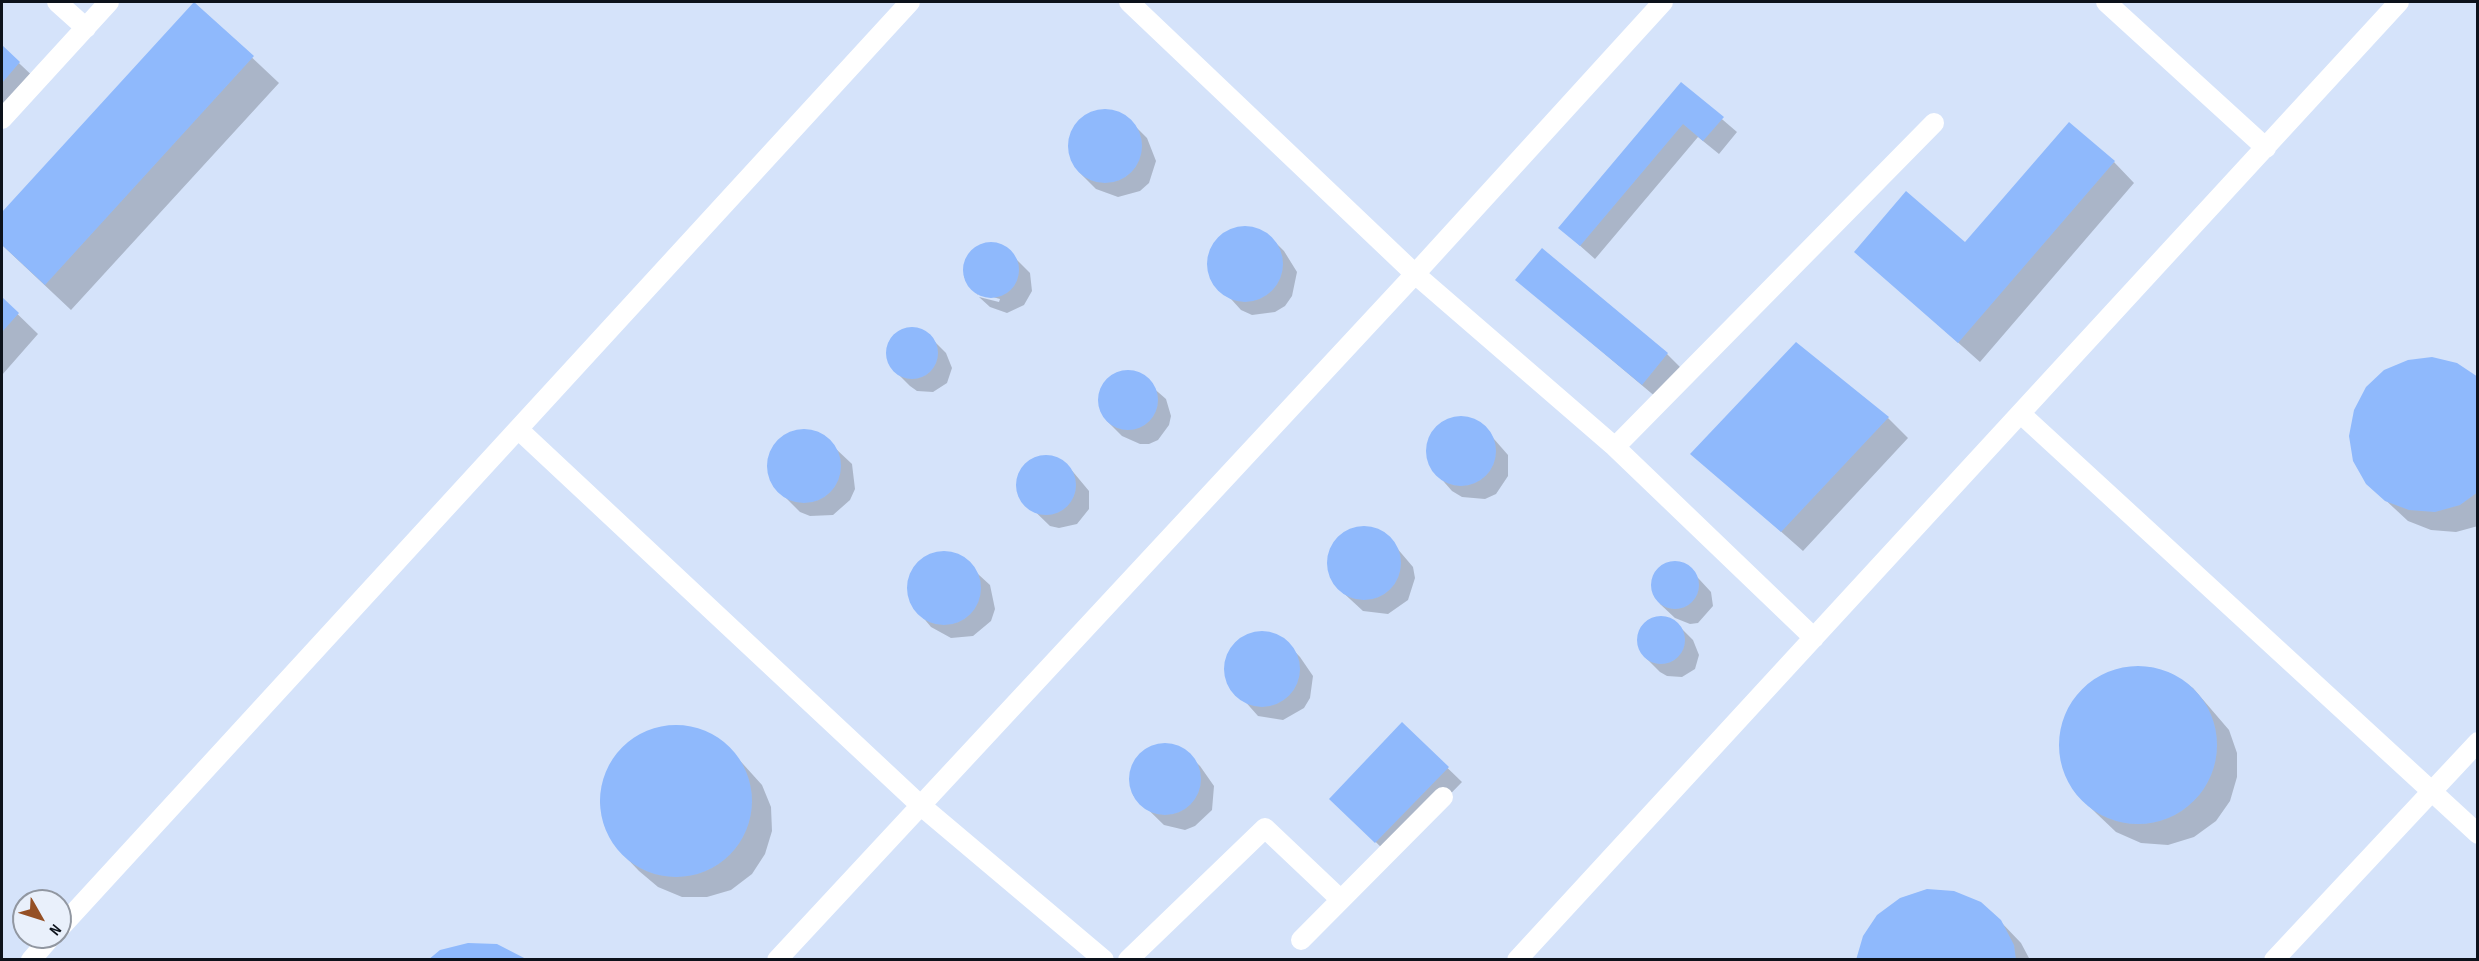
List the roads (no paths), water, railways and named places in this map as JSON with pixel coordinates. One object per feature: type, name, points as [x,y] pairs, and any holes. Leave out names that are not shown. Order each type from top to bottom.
[{"type":"lane","points":[[57,2],[86,28]]},
{"type":"lane","points":[[2,119],[109,2]]},
{"type":"lane","points":[[72,915],[910,2]]},
{"type":"lane","points":[[1129,2],[1415,274],[1615,447],[1814,638]]},
{"type":"lane","points":[[777,960],[919,804],[1415,274],[1664,2]]},
{"type":"lane","points":[[2106,2],[2266,148]]},
{"type":"lane","points":[[1517,960],[2399,2]]},
{"type":"lane","points":[[1615,447],[1934,123]]},
{"type":"lane","points":[[2021,414],[2478,834]]},
{"type":"lane","points":[[518,429],[919,804],[1104,960]]},
{"type":"lane","points":[[2274,960],[2478,742]]},
{"type":"lane","points":[[1301,940],[1443,797]]},
{"type":"lane","points":[[1128,960],[1265,828],[1340,899]]}]
